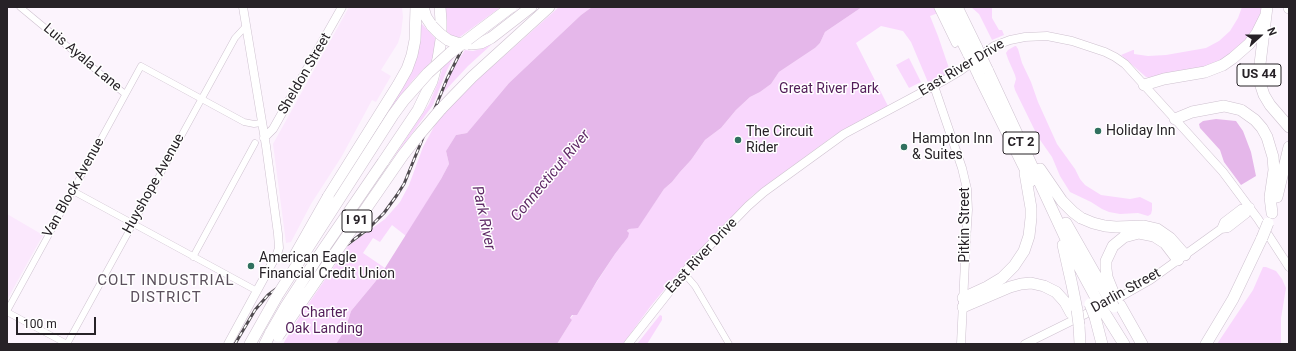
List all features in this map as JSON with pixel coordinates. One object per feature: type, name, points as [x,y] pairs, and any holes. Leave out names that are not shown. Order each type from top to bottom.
[{"type":"highway","points":[[405,73],[404,66],[411,38],[409,7]]},
{"type":"highway","points":[[277,296],[278,286],[343,170],[405,73],[412,55],[415,40],[416,7]]},
{"type":"highway","points":[[423,7],[426,17],[432,26],[448,40],[460,44],[471,44],[481,43],[491,38],[531,7]]},
{"type":"highway","points":[[265,344],[274,337],[286,306],[318,256],[418,110],[432,81],[438,59],[441,40],[440,7]]},
{"type":"highway","name":"I 91","points":[[250,344],[277,296],[404,100],[428,73],[446,56],[465,40],[512,7]]},
{"type":"highway","points":[[474,71],[538,7]]},
{"type":"highway","points":[[474,71],[549,7]]},
{"type":"highway","name":"CT 2","points":[[946,8],[973,51],[1077,263],[1102,298],[1124,344]]},
{"type":"highway","points":[[1144,85],[1162,79],[1205,72],[1223,65],[1249,44],[1267,11]]},
{"type":"highway","name":"US 44","points":[[1267,11],[1259,69],[1260,83],[1264,95],[1270,105],[1289,127]]},
{"type":"highway","name":"I 91","points":[[274,337],[406,151],[441,109],[442,102],[446,96],[474,71]]},
{"type":"highway","points":[[983,72],[1009,108],[1108,310],[1141,344]]},
{"type":"highway","name":"CT 2","points":[[983,72],[1024,167],[1063,245],[1102,298]]},
{"type":"highway","points":[[1175,119],[1190,112],[1224,106],[1241,110],[1255,120],[1266,135],[1272,153],[1274,170],[1270,197],[1270,218]]},
{"type":"highway","points":[[1206,344],[1243,280],[1262,238],[1270,218],[1281,181],[1289,147]]},
{"type":"highway","points":[[1037,165],[1062,201],[1081,218],[1093,224],[1105,226],[1144,226],[1157,229],[1170,238],[1181,258]]},
{"type":"highway","points":[[963,302],[1002,278],[1014,266],[1024,251],[1029,236],[1031,214],[1024,167]]},
{"type":"highway","points":[[1102,298],[1107,277],[1106,263],[1108,256],[1113,246],[1124,237],[1139,233],[1154,236],[1165,243],[1181,258]]},
{"type":"highway","points":[[1063,245],[1072,285],[1074,312],[1078,332]]},
{"type":"highway","points":[[963,302],[1014,286],[1031,283],[1043,285],[1056,292],[1074,312]]},
{"type":"highway","name":"CT 2","points":[[1102,344],[1108,310]]},
{"type":"highway","points":[[1200,344],[1211,328],[1222,317]]},
{"type":"street","name":"Luis Ayala Lane","points":[[20,7],[125,94]]},
{"type":"street","points":[[228,344],[279,248],[264,138],[243,7]]},
{"type":"street","name":"Sheldon Street","points":[[264,138],[273,129],[342,7]]},
{"type":"street","points":[[946,8],[955,44]]},
{"type":"street","name":"Huyshope Avenue","points":[[67,344],[235,38],[246,26]]},
{"type":"street","name":"East River Drive","points":[[628,344],[682,274],[748,206],[764,192],[844,134],[934,86],[1000,44],[1016,38],[1035,36],[1064,39],[1105,52],[1123,63],[1223,172],[1250,207],[1289,268]]},
{"type":"street","name":"Van Block Avenue","points":[[7,312],[141,66],[202,98]]},
{"type":"street","name":"Pitkin Street","points":[[934,86],[962,168],[967,189],[961,344]]},
{"type":"street","points":[[202,98],[244,122],[254,124],[261,123]]},
{"type":"street","points":[[193,257],[255,143]]},
{"type":"street","points":[[73,191],[257,291]]},
{"type":"street","name":"Darlin Street","points":[[1026,344],[1142,285],[1221,229],[1224,222],[1241,209],[1250,207]]},
{"type":"street","points":[[682,274],[695,286],[729,344]]},
{"type":"street","points":[[7,312],[67,344]]},
{"type":"shaded area","points":[[349,7],[402,7],[403,17],[398,43],[381,70],[391,76],[376,102],[372,100],[342,156],[311,204],[291,242],[286,243],[273,144]]},
{"type":"shaded area","points":[[7,214],[43,235],[7,300]]},
{"type":"green space","points":[[446,7],[501,7],[457,39],[447,35]]},
{"type":"green space","name":"Charter Oak Landing","points":[[559,7],[592,7],[581,15],[509,83],[467,133],[456,135],[446,151],[449,164],[406,236],[392,225],[380,242],[373,238],[363,253],[385,268],[351,311],[345,330],[336,344],[283,344],[300,316],[348,246],[385,219],[400,202],[409,185],[423,147],[436,123],[452,104],[485,72]]},
{"type":"green space","name":"Great River Park","points":[[862,7],[954,7],[930,16],[951,74],[930,87],[911,42],[903,31],[881,26],[856,43],[889,108],[863,122],[861,120],[832,137],[753,195],[681,269],[650,307],[623,344],[557,344],[572,320],[570,319],[587,297],[622,245],[629,229],[638,227],[664,189],[691,160],[705,140],[721,128],[736,110],[750,97],[771,84],[779,72],[815,48],[820,43],[825,32]]},
{"type":"green space","points":[[971,7],[992,7],[992,18],[999,30],[1002,30],[1004,35],[992,40],[979,14]]},
{"type":"green space","points":[[1242,7],[1263,7],[1250,38],[1217,65],[1150,78],[1146,77],[1121,55],[1133,50],[1134,54],[1148,56],[1166,55],[1206,48],[1219,41],[1230,31],[1238,18]]},
{"type":"green space","points":[[422,24],[436,39],[433,60],[413,80],[398,99],[348,175],[420,42]]},
{"type":"green space","points":[[490,44],[491,45],[468,66],[441,95],[452,70],[465,50],[473,51]]},
{"type":"green space","points":[[1015,46],[1018,49],[1022,63],[1038,102],[1057,144],[1075,169],[1080,179],[1085,185],[1101,195],[1130,199],[1140,197],[1152,203],[1151,214],[1148,216],[1138,213],[1120,214],[1109,212],[1070,192],[1060,176],[1052,157],[1038,137],[1015,90],[1014,86],[1016,79],[1006,53]]},
{"type":"green space","points":[[455,55],[447,70],[433,105],[390,163],[429,104],[443,66]]},
{"type":"green space","points":[[909,58],[921,82],[909,88],[896,65]]},
{"type":"green space","points":[[1263,267],[1276,271],[1286,288],[1281,318],[1281,344],[1217,344],[1253,290]]},
{"type":"green space","points":[[660,315],[662,316],[662,320],[647,344],[637,344]]},
{"type":"water","points":[[592,7],[862,7],[825,32],[820,43],[815,48],[779,72],[771,84],[750,97],[736,110],[721,128],[705,140],[691,160],[664,189],[638,228],[629,229],[627,231],[629,233],[628,237],[597,281],[577,315],[572,315],[570,318],[572,320],[557,344],[336,344],[345,330],[351,311],[385,268],[441,179],[449,164],[446,151],[456,135],[467,133],[509,83],[581,15]]},
{"type":"water","points":[[1216,119],[1236,121],[1243,131],[1251,152],[1256,176],[1241,185],[1224,162],[1220,150],[1200,128],[1199,124],[1203,121]]},
{"type":"railway","points":[[235,344],[255,310],[268,295],[288,280],[348,244],[368,229],[384,213],[404,184],[447,79],[462,49],[476,34],[514,7]]},
{"type":"place","name":"Holiday Inn","points":[[1098,131]]},
{"type":"place","name":"The Circuit Rider","points":[[738,140]]},
{"type":"place","name":"Hampton Inn & Suites","points":[[904,147]]},
{"type":"place","name":"American Eagle Financial Credit Union","points":[[251,266]]},
{"type":"district","name":"COLT INDUSTRIAL DISTRICT","points":[[166,290]]},
{"type":"water label","name":"Connecticut River","points":[[551,176]]},
{"type":"water label","name":"Park River","points":[[483,218]]}]
